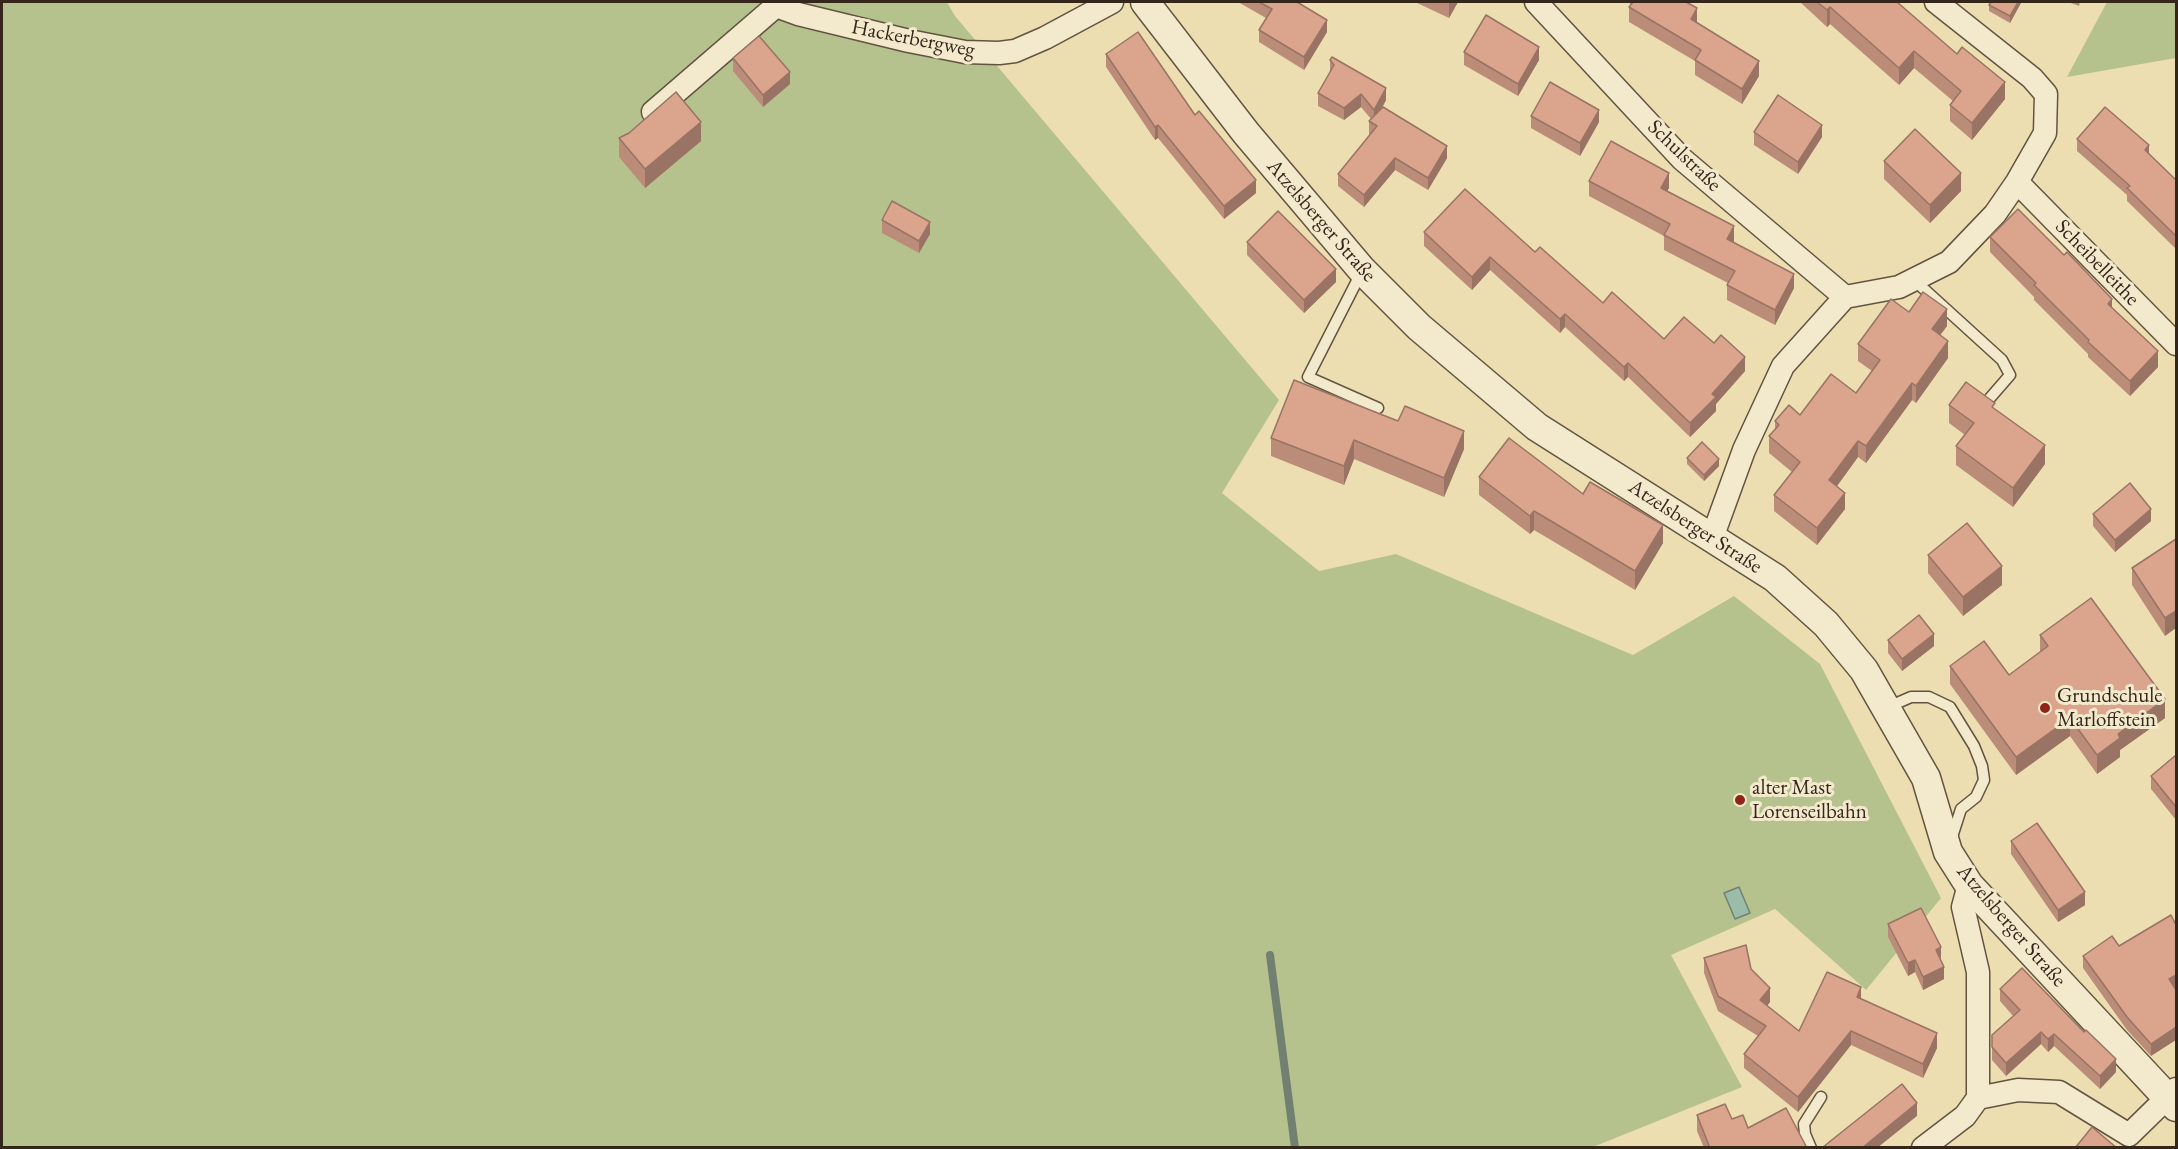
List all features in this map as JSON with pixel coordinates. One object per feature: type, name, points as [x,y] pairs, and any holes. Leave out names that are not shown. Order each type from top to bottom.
[{"type":"street","name":"Hackerbergweg","points":[[637,126],[776,6],[798,14],[909,41],[965,52],[999,53],[1015,51],[1045,38],[1112,2]]},
{"type":"street","name":"Atzelsberger Straße","points":[[1145,2],[1246,133],[1362,270],[1419,327],[1537,427],[1774,578],[1826,624],[1864,670],[1926,778],[1948,852],[1969,885],[2173,1098]]},
{"type":"street","name":"Schulstraße","points":[[1536,2],[1682,159],[1845,297]]},
{"type":"street","points":[[1712,538],[1744,450],[1783,366],[1845,297],[1899,287],[1949,262],[1995,214],[2017,182],[2044,134],[2046,94],[2032,78],[1936,2]]},
{"type":"street","name":"Scheibelleithe","points":[[2017,182],[2176,345]]},
{"type":"street","points":[[1947,1148],[1971,1107],[1978,972],[1963,907],[1969,885]]},
{"type":"street","points":[[1923,1148],[1971,1107],[2018,1090],[2059,1092],[2129,1135],[2173,1098]]},
{"type":"lane","points":[[1362,270],[1308,377],[1378,408]]},
{"type":"lane","points":[[1914,279],[2002,360],[2010,375],[1990,398]]},
{"type":"lane","points":[[1886,708],[1911,697],[1929,697],[1950,707],[1974,746],[1982,766],[1984,780],[1976,797],[1961,809],[1948,852]]},
{"type":"lane","points":[[1810,1148],[1804,1124],[1821,1097]]},
{"type":"green space","points":[[2,2],[783,2],[804,9],[806,2],[947,2],[955,16],[1279,400],[1222,493],[1319,571],[1396,554],[1633,655],[1734,596],[1820,664],[1941,898],[1866,990],[1775,909],[1671,955],[1742,1087],[1593,1147],[2,1148]]},
{"type":"green space","points":[[2107,2],[2176,2],[2176,58],[2067,77]]},
{"type":"shaded area","points":[[1739,887],[1750,913],[1735,919],[1724,893]]},
{"type":"building","points":[[1259,2],[1297,2],[1327,20],[1304,57],[1259,30],[1272,9]]},
{"type":"building","points":[[1633,2],[1686,2],[1697,8],[1691,19],[1759,61],[1742,89],[1695,60],[1701,50],[1629,7]]},
{"type":"building","points":[[1817,2],[1897,2],[1957,54],[1962,47],[2005,82],[1972,123],[1950,105],[1961,91],[1914,51],[1899,68],[1830,7],[1827,10]]},
{"type":"building","points":[[1991,2],[2018,2],[2010,16],[1989,5]]},
{"type":"building","points":[[1486,15],[1539,47],[1518,84],[1464,52]]},
{"type":"building","points":[[1138,32],[1195,115],[1199,111],[1256,180],[1224,206],[1158,125],[1155,127],[1106,54]]},
{"type":"building","points":[[759,36],[790,72],[763,95],[733,58]]},
{"type":"building","points":[[1332,57],[1386,88],[1374,110],[1361,94],[1344,108],[1318,93],[1334,65],[1330,60]]},
{"type":"building","points":[[1550,82],[1599,110],[1580,143],[1531,116]]},
{"type":"building","points":[[676,92],[701,122],[645,169],[619,138],[629,133]]},
{"type":"building","points":[[1778,95],[1822,125],[1798,162],[1754,132]]},
{"type":"building","points":[[1383,107],[1447,146],[1428,178],[1395,158],[1364,195],[1338,174],[1377,126],[1369,121]]},
{"type":"building","points":[[2105,107],[2149,145],[2145,150],[2176,180],[2176,236],[2127,188],[2130,186],[2077,139]]},
{"type":"building","points":[[1915,129],[1961,173],[1930,205],[1884,161]]},
{"type":"building","points":[[1611,141],[1669,173],[1661,188],[1734,226],[1727,239],[1794,274],[1775,310],[1727,285],[1735,271],[1664,235],[1670,224],[1589,181]]},
{"type":"building","points":[[1465,189],[1535,252],[1540,247],[1603,303],[1612,292],[1664,339],[1684,317],[1714,343],[1721,335],[1745,357],[1712,394],[1716,397],[1690,423],[1628,363],[1624,367],[1565,314],[1560,319],[1490,257],[1472,277],[1424,232]]},
{"type":"building","points":[[892,201],[930,222],[919,241],[882,220]]},
{"type":"building","points":[[2018,209],[2064,255],[2067,252],[2112,299],[2108,304],[2158,351],[2130,381],[2088,342],[2089,340],[2034,285],[2036,283],[1990,237]]},
{"type":"building","points":[[1278,211],[1336,269],[1304,300],[1247,242]]},
{"type":"building","points":[[1923,292],[1947,309],[1932,329],[1948,341],[1916,386],[1912,383],[1866,446],[1858,441],[1829,480],[1845,493],[1817,528],[1774,495],[1800,462],[1769,436],[1779,425],[1775,421],[1789,405],[1800,415],[1831,374],[1856,393],[1880,360],[1858,344],[1891,299],[1909,312]]},
{"type":"building","points":[[1294,380],[1398,421],[1405,406],[1464,431],[1444,478],[1354,440],[1344,466],[1271,438]]},
{"type":"building","points":[[1966,382],[1995,403],[1992,407],[2045,445],[2013,488],[1956,446],[1974,423],[1949,405]]},
{"type":"building","points":[[1509,438],[1583,494],[1590,482],[1663,525],[1635,571],[1534,511],[1530,516],[1479,477]]},
{"type":"building","points":[[1702,442],[1719,459],[1704,475],[1687,458]]},
{"type":"building","points":[[2130,483],[2151,509],[2115,540],[2093,514]]},
{"type":"building","points":[[1967,523],[2002,566],[1963,597],[1928,555]]},
{"type":"building","points":[[2176,539],[2176,611],[2165,618],[2132,568]]},
{"type":"building","points":[[2091,598],[2165,699],[2118,734],[2120,738],[2097,755],[2070,718],[2016,757],[1950,666],[1984,641],[2009,675],[2048,646],[2040,635]]},
{"type":"building","points":[[1919,615],[1934,634],[1902,659],[1888,640]]},
{"type":"building","points":[[2176,755],[2176,807],[2151,776]]},
{"type":"building","points":[[2037,823],[2085,892],[2058,910],[2011,841]]},
{"type":"building","points":[[1921,908],[1941,947],[1936,950],[1944,967],[1923,977],[1915,960],[1908,963],[1888,924]]},
{"type":"building","points":[[2171,915],[2176,925],[2176,975],[2169,979],[2176,990],[2176,1027],[2151,1044],[2127,1017],[2083,956],[2112,936],[2119,946]]},
{"type":"building","points":[[1746,945],[1751,969],[1770,988],[1760,1000],[1799,1031],[1827,972],[1861,987],[1857,997],[1937,1033],[1923,1064],[1851,1031],[1798,1097],[1744,1054],[1766,1026],[1718,996],[1704,958]]},
{"type":"building","points":[[2022,968],[2084,1032],[2086,1030],[2116,1059],[2100,1076],[2054,1034],[2048,1039],[2041,1032],[2006,1063],[1992,1047],[1992,1035],[2020,1010],[2000,989]]},
{"type":"building","points":[[1902,1084],[1917,1103],[1862,1148],[1823,1147]]},
{"type":"building","points":[[1725,1104],[1732,1119],[1743,1115],[1748,1128],[1786,1108],[1807,1148],[1710,1148],[1697,1115]]},
{"type":"building","points":[[2092,1127],[2117,1148],[2075,1148]]},
{"type":"waterway","points":[[1270,955],[1295,1148]]},
{"type":"place","name":"Grundschule Marloffstein","points":[[2045,708]]},
{"type":"place","name":"alter Mast Lorenseilbahn","points":[[1740,800]]}]
